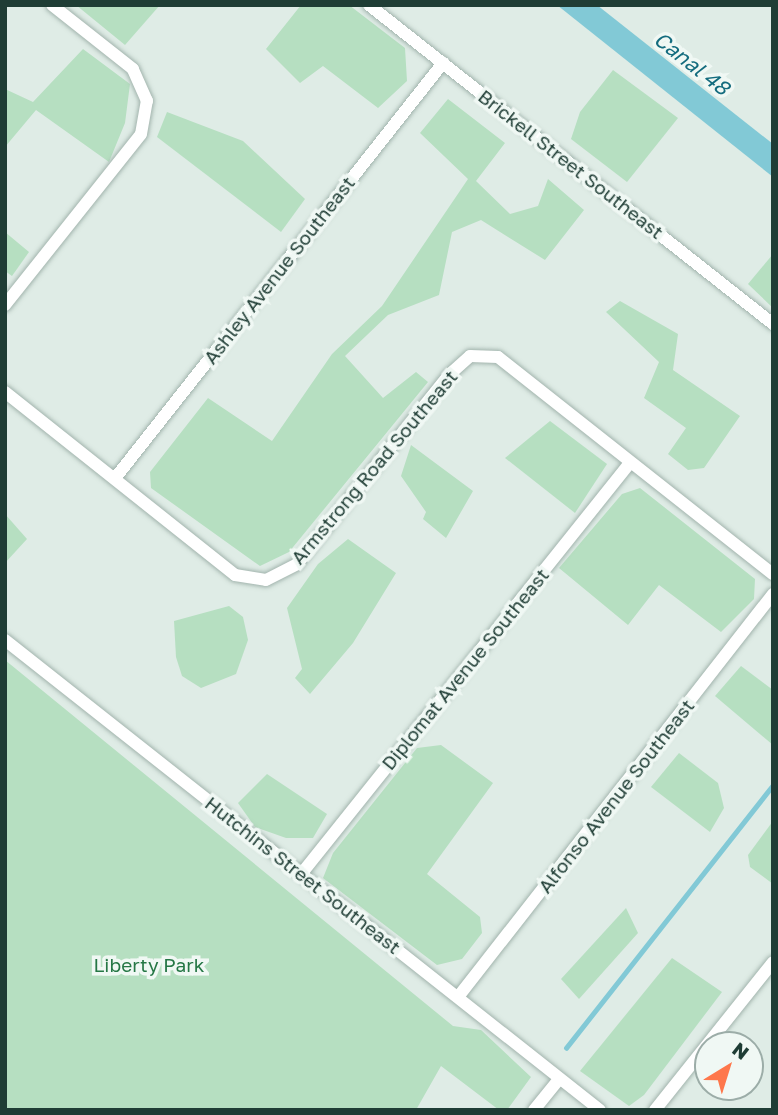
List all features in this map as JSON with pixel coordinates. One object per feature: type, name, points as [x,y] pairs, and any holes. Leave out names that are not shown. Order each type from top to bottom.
[{"type":"street","points":[[5,305],[141,134],[147,101],[133,69],[52,5]]},
{"type":"street","name":"Brickell Street Southeast","points":[[369,5],[773,324]]},
{"type":"street","name":"Ashley Avenue Southeast","points":[[116,477],[443,63]]},
{"type":"street","name":"Armstrong Road Southeast","points":[[5,392],[116,477],[236,575],[266,580],[297,564],[450,374],[470,356],[498,357],[629,464],[773,574]]},
{"type":"street","name":"Diplomat Avenue Southeast","points":[[302,873],[629,464]]},
{"type":"street","name":"Alfonso Avenue Southeast","points":[[458,998],[773,594]]},
{"type":"street","name":"Hutchins Street Southeast","points":[[5,640],[600,1110]]},
{"type":"street","points":[[655,1110],[773,962]]},
{"type":"street","points":[[534,1110],[559,1079]]},
{"type":"green space","points":[[76,5],[160,5],[125,45]]},
{"type":"green space","points":[[301,5],[349,5],[405,48],[407,81],[378,108],[323,66],[300,83],[266,49]]},
{"type":"green space","points":[[83,49],[130,84],[125,123],[109,162],[36,110],[5,147],[5,89],[33,102]]},
{"type":"green space","points":[[613,70],[678,118],[627,182],[571,139],[580,112]]},
{"type":"green space","points":[[448,99],[505,143],[476,181],[510,214],[538,206],[548,179],[584,210],[545,260],[481,220],[452,232],[439,295],[388,315],[345,356],[383,398],[416,372],[428,382],[289,552],[260,566],[151,488],[150,472],[208,398],[272,441],[332,354],[382,306],[468,179],[420,133]]},
{"type":"green space","points":[[167,112],[243,141],[305,199],[281,232],[157,137]]},
{"type":"green space","points":[[5,232],[29,252],[12,276],[5,271]]},
{"type":"green space","points":[[773,254],[773,308],[748,284]]},
{"type":"green space","points":[[620,301],[678,334],[673,370],[740,416],[704,468],[688,470],[668,454],[686,428],[644,398],[659,362],[606,312]]},
{"type":"green space","points":[[550,421],[607,464],[575,513],[505,458]]},
{"type":"green space","points":[[411,445],[473,491],[446,538],[423,519],[426,512],[401,476]]},
{"type":"green space","points":[[640,488],[755,579],[754,599],[721,632],[659,585],[628,625],[559,568],[622,494]]},
{"type":"green space","points":[[5,514],[27,539],[5,563]]},
{"type":"green space","points":[[348,539],[396,573],[353,643],[310,694],[295,678],[302,669],[287,608],[318,564]]},
{"type":"green space","points":[[229,606],[243,617],[248,640],[236,674],[201,688],[182,676],[176,657],[174,621]]},
{"type":"green space","name":"Liberty Park","points":[[5,660],[453,1026],[481,1030],[531,1077],[507,1110],[499,1110],[441,1066],[416,1110],[5,1110]]},
{"type":"green space","points":[[741,666],[773,690],[773,745],[715,696]]},
{"type":"green space","points":[[441,745],[493,783],[427,874],[480,917],[482,933],[462,959],[437,965],[323,878],[333,853],[417,748]]},
{"type":"green space","points":[[679,753],[718,783],[724,808],[710,832],[651,787]]},
{"type":"green space","points":[[267,774],[327,814],[313,838],[286,838],[255,827],[238,803]]},
{"type":"green space","points":[[773,821],[773,884],[750,867],[748,855]]},
{"type":"green space","points":[[626,908],[638,933],[579,999],[561,979]]},
{"type":"green space","points":[[672,958],[722,992],[644,1095],[629,1106],[580,1071]]},
{"type":"water","points":[[557,5],[597,5],[773,144],[773,177]]},
{"type":"waterway","points":[[566,1048],[773,785]]},
{"type":"water label","name":"Canal 48","points":[[692,63]]}]
